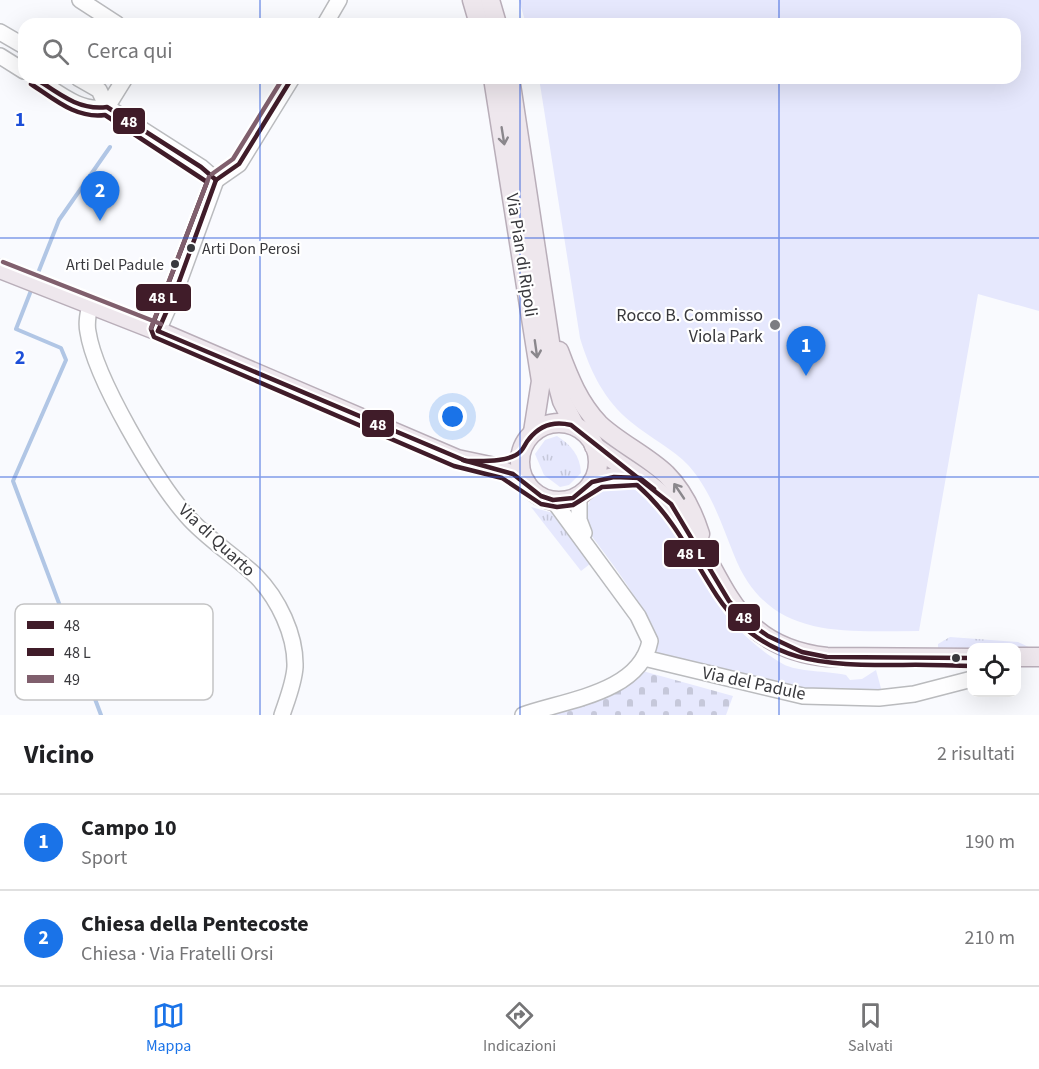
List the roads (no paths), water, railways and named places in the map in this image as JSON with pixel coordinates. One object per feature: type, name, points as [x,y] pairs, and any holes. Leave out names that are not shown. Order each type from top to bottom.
[{"type":"main road","points":[[472,0],[478,18]]},
{"type":"main road","points":[[490,0],[495,18]]},
{"type":"main road","name":"Via Pian di Ripoli","points":[[494,84],[541,381],[533,432]]},
{"type":"main road","name":"Via Pian di Ripoli","points":[[511,84],[557,381],[568,414],[575,426]]},
{"type":"main road","points":[[0,269],[158,331],[457,459],[504,471],[526,482],[541,496],[554,500],[567,500],[585,489],[614,477],[640,478]]},
{"type":"main road","name":"Via Pian di Ripoli","points":[[550,326],[572,385],[589,411],[612,435],[664,473],[682,495],[697,523],[708,564]]},
{"type":"main road","points":[[526,482],[521,471],[521,452],[533,432],[553,423],[575,426],[586,434],[594,446],[598,464],[585,489]]},
{"type":"main road","points":[[594,446],[640,478],[671,505],[737,612],[763,633],[796,650],[833,657],[967,658]]},
{"type":"main road","points":[[478,463],[499,460],[521,452]]},
{"type":"main road","points":[[1021,657],[1039,657]]},
{"type":"street","points":[[80,0],[108,18]]},
{"type":"street","points":[[328,18],[339,0]]},
{"type":"street","points":[[0,32],[18,42]]},
{"type":"street","points":[[0,56],[18,67]]},
{"type":"street","points":[[45,84],[86,108],[96,110],[107,107],[121,84]]},
{"type":"street","points":[[88,84],[99,90],[107,107],[201,167],[216,180]]},
{"type":"street","points":[[158,331],[176,291],[216,180],[239,164],[288,84]]},
{"type":"street","name":"Via di Quarto","points":[[90,305],[88,332],[93,352],[113,398],[164,487],[188,517],[257,578],[279,609],[293,646],[295,667],[282,715]]},
{"type":"street","points":[[585,489],[579,520],[595,554]]},
{"type":"street","points":[[523,715],[616,685],[642,660],[650,640],[649,634],[595,554],[554,500]]},
{"type":"street","name":"Via del Padule","points":[[642,660],[803,696],[879,699],[914,694],[967,680]]},
{"type":"waterway","points":[[36,278],[59,220],[110,147]]},
{"type":"waterway","points":[[32,288],[16,329],[61,348],[66,360],[13,481],[59,604]]},
{"type":"waterway","points":[[95,700],[101,715]]},
{"type":"place","name":"Chiesa della Pentecoste","points":[[100,221]]},
{"type":"place","name":"Arti Don Perosi","points":[[191,248]]},
{"type":"place","name":"Arti Del Padule","points":[[175,264]]},
{"type":"place","name":"Rocco B. Commisso Viola Park","points":[[775,325]]},
{"type":"place","name":"Campo 10","points":[[806,376]]}]
